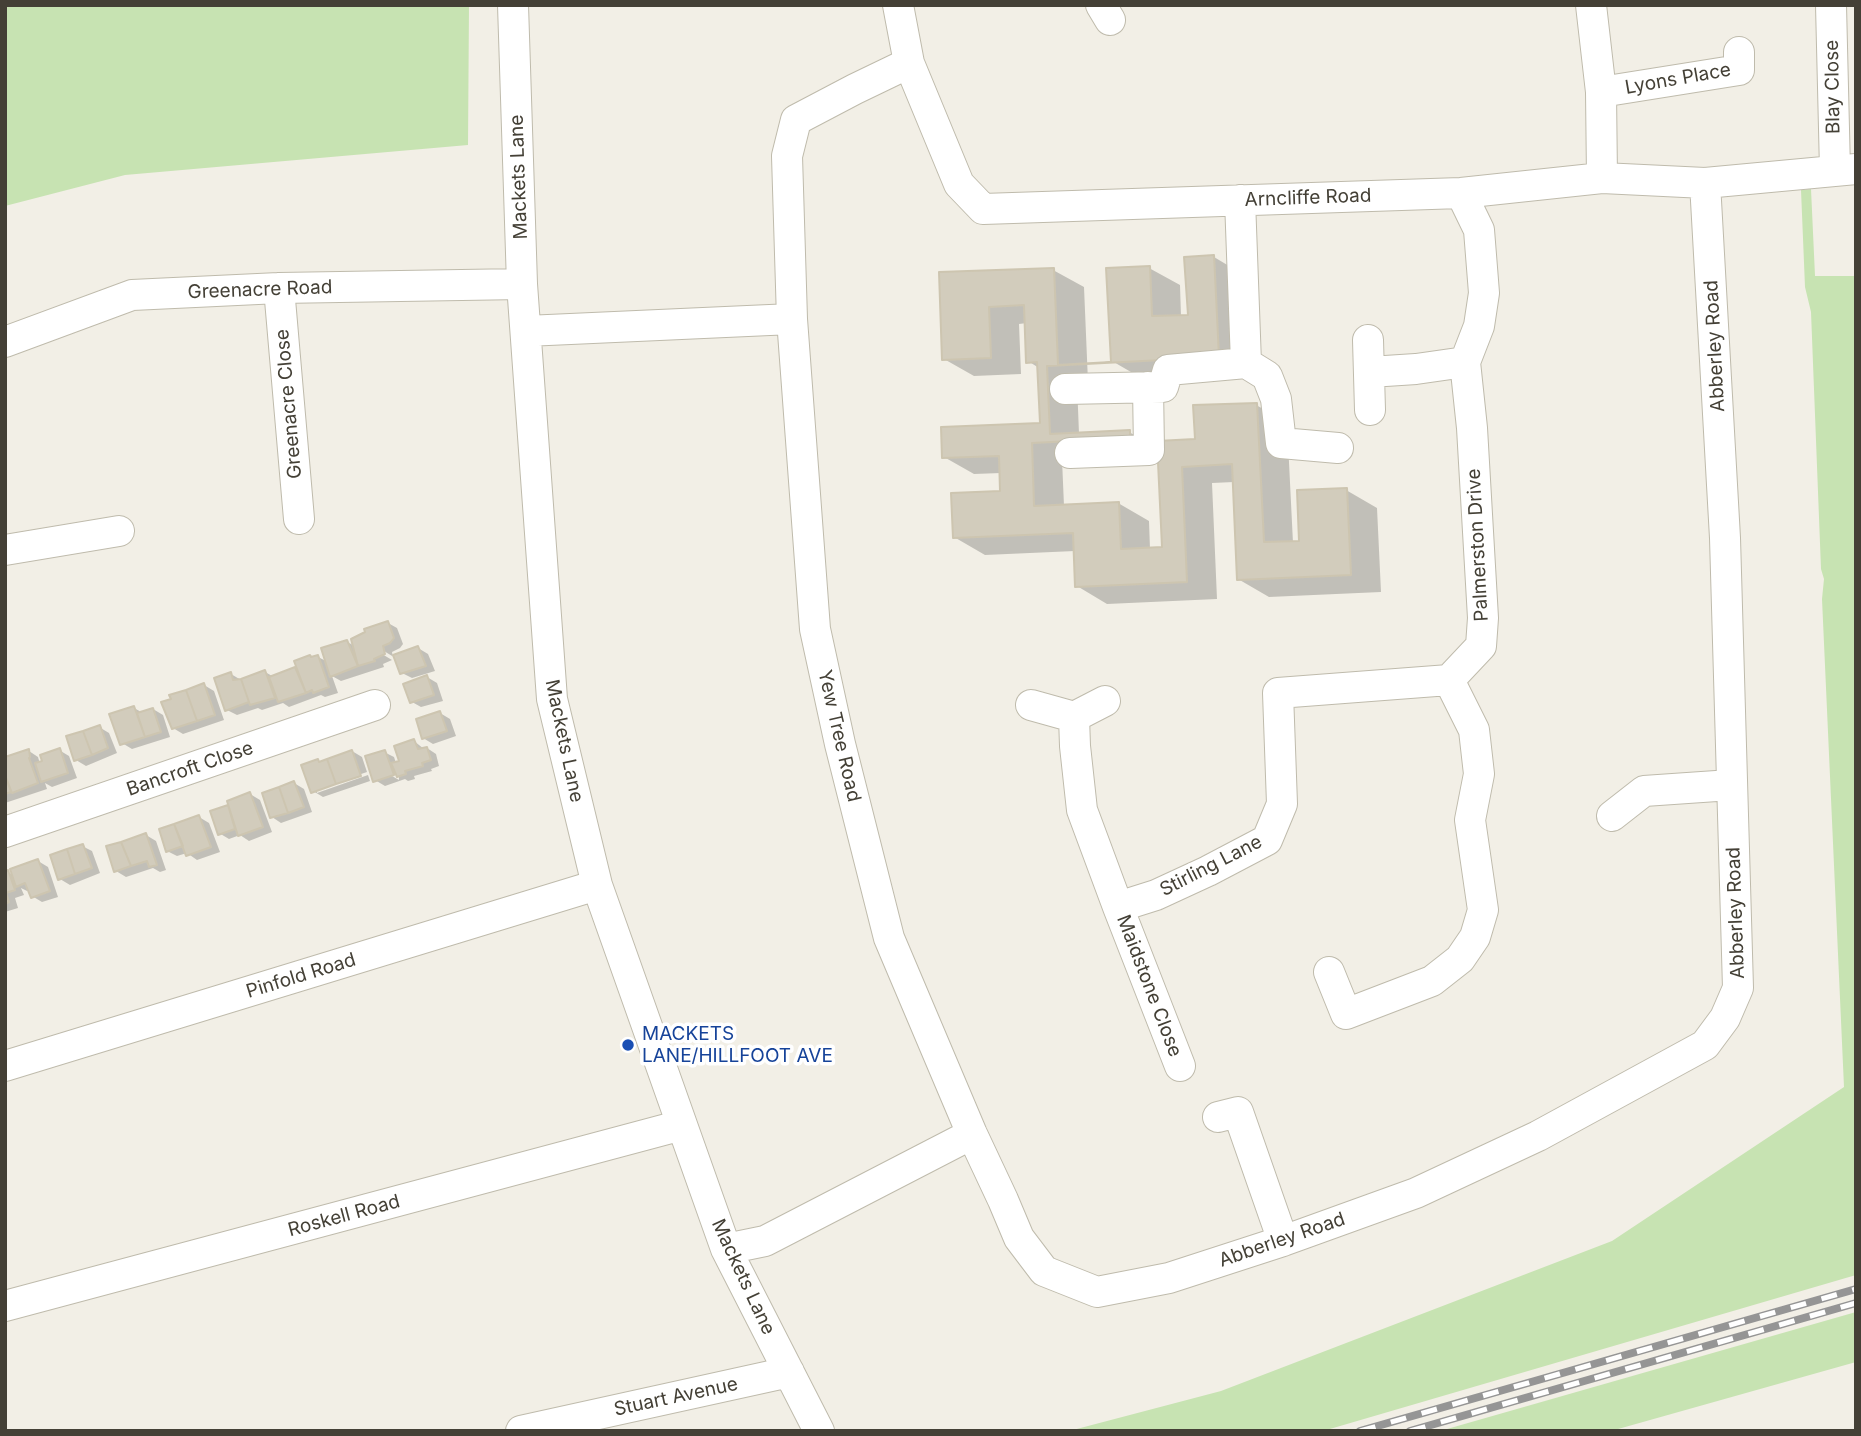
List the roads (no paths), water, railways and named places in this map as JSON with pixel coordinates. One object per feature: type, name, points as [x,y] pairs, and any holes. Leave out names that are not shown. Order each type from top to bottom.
[{"type":"street","name":"Mackets Lane","points":[[513,5],[522,284],[552,699],[597,885],[726,1250],[819,1431]]},
{"type":"street","points":[[1591,5],[1601,92],[1602,178]]},
{"type":"street","name":"Blay Close","points":[[1831,5],[1846,169]]},
{"type":"street","name":"Arncliffe Road","points":[[905,8],[909,63],[959,184],[983,209],[1461,193],[1602,178],[1705,183],[1846,169]]},
{"type":"street","name":"Lyons Place","points":[[1601,92],[1739,70],[1739,51]]},
{"type":"street","name":"Yew Tree Road","points":[[909,63],[796,120],[787,156],[792,319],[816,629],[840,744],[889,939],[1003,1200]]},
{"type":"street","name":"Abberley Road","points":[[1003,1200],[1019,1238],[1044,1271],[1097,1292],[1168,1278],[1283,1241],[1428,1187],[1538,1136],[1705,1045],[1725,1018],[1738,988],[1725,538],[1705,183]]},
{"type":"street","name":"Palmerston Drive","points":[[1449,680],[1481,646],[1483,618],[1472,428],[1465,362],[1479,326],[1484,293],[1479,230],[1461,193]]},
{"type":"street","points":[[1240,200],[1246,363]]},
{"type":"street","name":"Greenacre Road","points":[[5,342],[132,295],[279,288],[522,284]]},
{"type":"street","name":"Greenacre Close","points":[[279,288],[299,519]]},
{"type":"street","points":[[526,331],[792,319]]},
{"type":"street","points":[[1368,340],[1370,410]]},
{"type":"street","points":[[1370,372],[1465,362]]},
{"type":"street","points":[[1065,389],[1163,387],[1168,370],[1246,363],[1267,376],[1276,399],[1281,443],[1338,448]]},
{"type":"street","points":[[1070,453],[1149,450],[1148,387]]},
{"type":"street","points":[[5,550],[118,531]]},
{"type":"street","points":[[1329,972],[1346,1014],[1432,981],[1460,959],[1475,937],[1483,909],[1471,820],[1479,774],[1474,730],[1449,680]]},
{"type":"street","name":"Stirling Lane","points":[[1118,907],[1156,895],[1267,840],[1282,804],[1278,693],[1449,680]]},
{"type":"street","points":[[1031,705],[1074,717],[1105,701]]},
{"type":"street","name":"Bancroft Close","points":[[5,832],[375,705]]},
{"type":"street","points":[[1074,717],[1082,810],[1118,907]]},
{"type":"street","points":[[1612,816],[1644,791],[1731,785]]},
{"type":"street","name":"Pinfold Road","points":[[5,1066],[597,885]]},
{"type":"street","name":"Maidstone Close","points":[[1118,907],[1180,1066]]},
{"type":"street","points":[[1218,1117],[1238,1112],[1283,1241]]},
{"type":"street","name":"Roskell Road","points":[[5,1306],[682,1125]]},
{"type":"street","points":[[726,1250],[765,1241],[972,1134]]},
{"type":"street","name":"Stuart Avenue","points":[[521,1431],[789,1372]]},
{"type":"railway","points":[[1360,1431],[1856,1289]]},
{"type":"railway","points":[[1410,1431],[1856,1303]]},
{"type":"place","name":"MACKETS LANE/HILLFOOT AVE","points":[[628,1045]]}]
